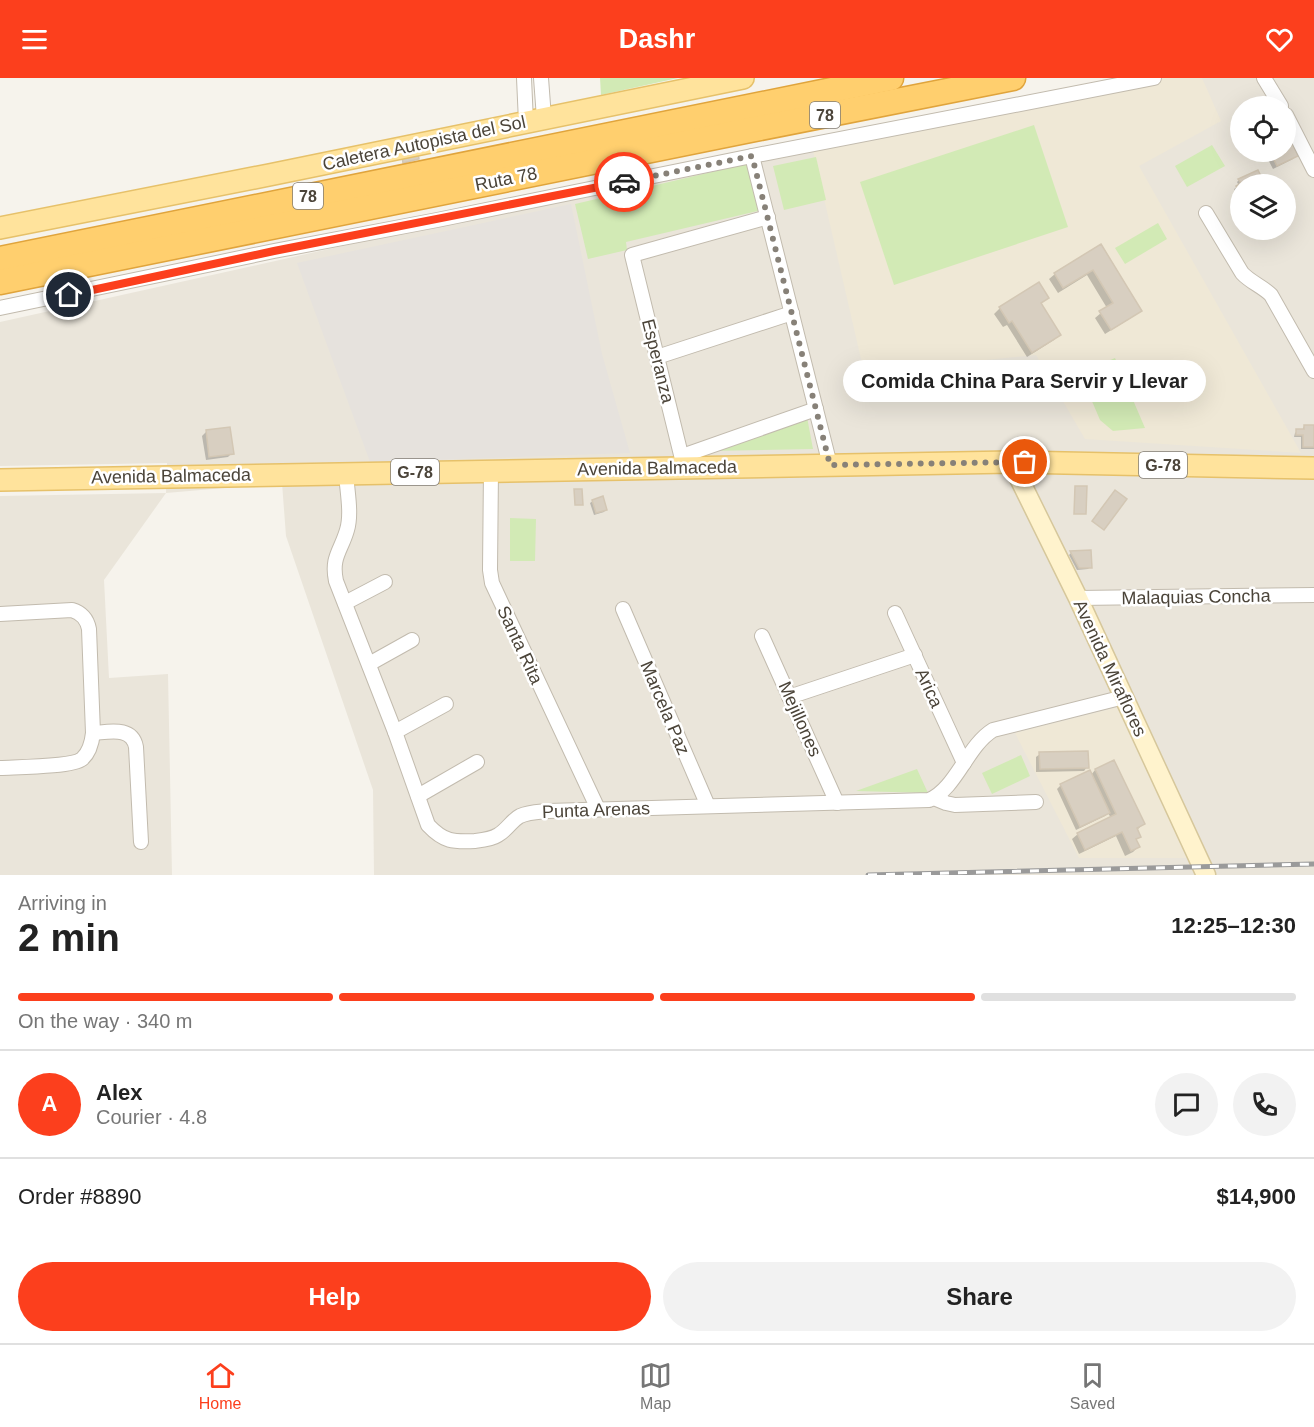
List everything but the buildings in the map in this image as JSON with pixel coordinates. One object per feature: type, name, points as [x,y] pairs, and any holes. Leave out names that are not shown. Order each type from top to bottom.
[{"type":"highway","name":"Ruta 78","points":[[0,259],[891,78]]},
{"type":"highway","name":"Ruta 78","points":[[0,284],[1013,78]]},
{"type":"highway","points":[[0,253],[45,250]]},
{"type":"main road","name":"Caletera Autopista del Sol","points":[[0,228],[743,78]]},
{"type":"main road","name":"Avenida Balmaceda","points":[[0,480],[491,470],[683,461],[830,465],[1011,462],[1314,468]]},
{"type":"main road","name":"Avenida Miraflores","points":[[1011,462],[1078,598],[1206,875]]},
{"type":"street","points":[[524,78],[535,120]]},
{"type":"street","points":[[535,120],[541,78]]},
{"type":"street","points":[[0,308],[274,251],[1154,78]]},
{"type":"street","points":[[1264,78],[1275,96]]},
{"type":"street","points":[[1296,135],[1314,170]]},
{"type":"street","points":[[752,156],[830,465]]},
{"type":"street","points":[[1206,213],[1242,273],[1270,295],[1314,371]]},
{"type":"street","name":"Esperanza","points":[[683,461],[632,255],[768,217]]},
{"type":"street","points":[[657,357],[792,313]]},
{"type":"street","points":[[683,461],[816,409]]},
{"type":"street","name":"Santa Rita","points":[[491,470],[490,570],[492,583],[598,808]]},
{"type":"street","name":"Punta Arenas","points":[[346,473],[348,530],[336,556],[334,571],[336,581],[395,732],[428,825],[437,834],[454,842],[483,840],[497,836],[518,817],[531,812],[598,808],[923,801],[934,798],[955,805],[1036,802]]},
{"type":"street","points":[[345,603],[386,582]]},
{"type":"street","name":"Malaquias Concha","points":[[1078,598],[1314,595]]},
{"type":"street","name":"Marcela Paz","points":[[623,609],[708,806]]},
{"type":"street","points":[[0,614],[72,610],[84,616],[89,629],[93,733],[92,744],[87,753],[77,761],[65,764],[0,768]]},
{"type":"street","name":"Arica","points":[[895,613],[964,763]]},
{"type":"street","name":"Mejillones","points":[[762,636],[837,803]]},
{"type":"street","points":[[369,664],[412,640]]},
{"type":"street","points":[[789,697],[915,655]]},
{"type":"street","points":[[934,798],[943,791],[981,740],[993,730],[1124,697]]},
{"type":"street","points":[[395,732],[446,704]]},
{"type":"street","points":[[93,733],[125,732],[136,743],[141,842]]},
{"type":"street","points":[[418,796],[477,762]]},
{"type":"shaded area","points":[[1151,78],[1314,78],[1314,875],[374,875],[373,790],[286,536],[282,483],[166,493],[167,463],[0,466],[0,322],[811,142]]},
{"type":"shaded area","points":[[1151,78],[1202,78],[1221,121],[1139,166],[1301,453],[1085,439],[1036,355],[864,372],[811,142]]},
{"type":"shaded area","points":[[571,204],[602,354],[630,453],[370,462],[297,263]]},
{"type":"shaded area","points":[[166,493],[104,580],[109,678],[168,674],[172,875],[0,875],[0,496]]},
{"type":"shaded area","points":[[1123,706],[1192,858],[1079,858],[1015,733]]},
{"type":"green space","points":[[600,78],[678,78],[601,95]]},
{"type":"green space","points":[[1034,125],[1068,227],[894,285],[860,182]]},
{"type":"green space","points":[[1212,145],[1225,166],[1187,187],[1175,166]]},
{"type":"green space","points":[[816,157],[826,200],[784,210],[773,166]]},
{"type":"green space","points":[[750,163],[762,210],[626,242],[627,250],[588,259],[575,204]]},
{"type":"green space","points":[[1158,223],[1167,239],[1125,264],[1115,248]]},
{"type":"green space","points":[[1115,358],[1145,428],[1113,431],[1100,420],[1080,373]]},
{"type":"green space","points":[[807,417],[813,449],[708,451]]},
{"type":"green space","points":[[510,518],[536,519],[535,561],[510,561]]},
{"type":"green space","points":[[1021,755],[1030,776],[992,794],[982,773]]},
{"type":"green space","points":[[917,769],[928,793],[856,791]]},
{"type":"railway","points":[[868,875],[1314,864]]},
{"type":"way so far","points":[[624,182],[752,156],[830,465],[1025,462]]},
{"type":"place","name":"Comida China Para Servir y Llevar","points":[[1025,462]]},
{"type":"route","points":[[69,295],[274,251],[624,182]]}]
